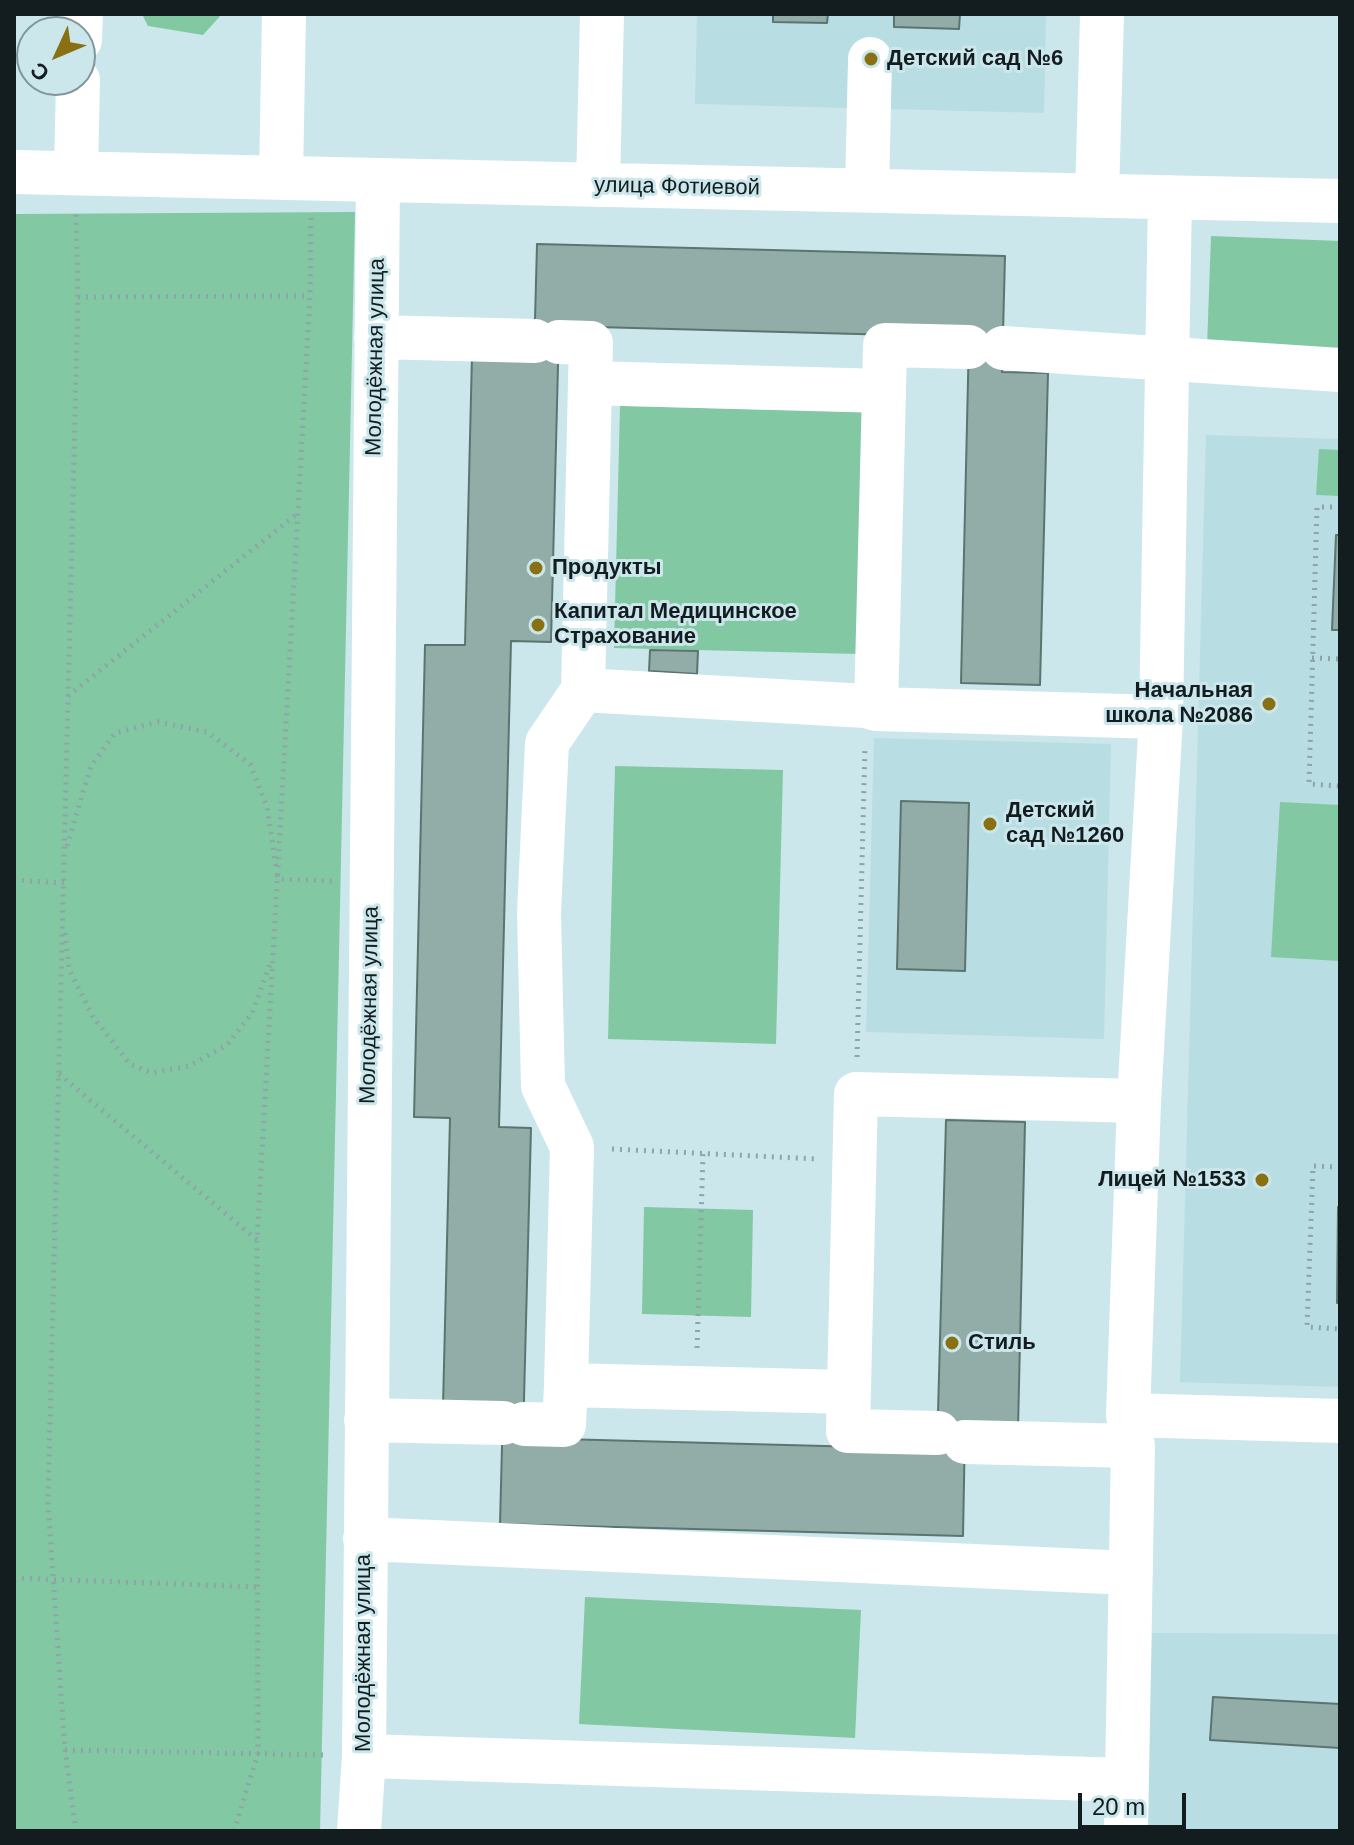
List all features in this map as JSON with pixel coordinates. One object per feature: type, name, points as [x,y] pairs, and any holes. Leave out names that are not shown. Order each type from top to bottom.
[{"type":"street","points":[[284,14],[296,178]]},
{"type":"street","points":[[598,185],[602,14]]},
{"type":"street","points":[[1097,196],[1102,14]]},
{"type":"street","points":[[867,191],[870,59]]},
{"type":"street","points":[[76,173],[78,96]]},
{"type":"street","name":"улица Фотиевой","points":[[14,172],[1340,201]]},
{"type":"street","name":"Молодёжная улица","points":[[359,1831],[364,1756],[378,180]]},
{"type":"street","points":[[1126,1831],[1139,1101],[1161,717],[1170,197]]},
{"type":"street","points":[[366,1420],[564,1425],[572,1147],[543,1086],[539,913],[547,743],[583,690],[591,343],[376,337]]},
{"type":"street","points":[[871,707],[885,345],[986,347],[1340,370]]},
{"type":"street","points":[[590,383],[884,391]]},
{"type":"street","points":[[583,690],[871,707],[1161,717]]},
{"type":"street","points":[[1139,1101],[856,1094],[848,1431],[951,1437],[1340,1421]]},
{"type":"street","points":[[566,1385],[849,1392]]},
{"type":"street","points":[[365,1539],[1131,1573]]},
{"type":"street","points":[[364,1756],[1126,1780]]},
{"type":"path","points":[[76,173],[78,297],[48,1503],[65,1750],[76,1831]]},
{"type":"path","points":[[234,1831],[258,1753],[257,1241],[310,296],[296,178]]},
{"type":"path","points":[[78,297],[310,296]]},
{"type":"path","points":[[1340,507],[1317,507],[1309,784],[1340,786]]},
{"type":"path","points":[[68,696],[298,514]]},
{"type":"path","points":[[1312,658],[1340,659]]},
{"type":"path","points":[[856,1094],[871,707]]},
{"type":"path","points":[[64,855],[91,766],[115,733],[158,722],[207,732],[250,764],[267,807],[278,879]]},
{"type":"path","points":[[278,879],[371,883]]},
{"type":"path","points":[[14,880],[64,883]]},
{"type":"path","points":[[62,913],[69,969],[93,1017],[130,1064],[152,1073],[189,1066],[227,1045],[252,1013],[273,957]]},
{"type":"path","points":[[59,1074],[257,1241]]},
{"type":"path","points":[[572,1147],[854,1161]]},
{"type":"path","points":[[696,1388],[703,1154]]},
{"type":"path","points":[[1340,1167],[1313,1166],[1307,1327],[1340,1329]]},
{"type":"path","points":[[14,1578],[258,1587]]},
{"type":"path","points":[[65,1750],[364,1756]]},
{"type":"shaded area","name":"Детский сад №6","points":[[697,14],[1046,14],[1044,113],[695,104]]},
{"type":"shaded area","points":[[1206,435],[1340,439],[1340,1387],[1180,1382]]},
{"type":"shaded area","name":"Детский сад №1260","points":[[874,738],[1111,744],[1104,1039],[866,1032]]},
{"type":"shaded area","points":[[1152,1633],[1340,1634],[1340,1831],[1146,1831]]},
{"type":"green space","points":[[142,14],[222,14],[203,35],[148,26]]},
{"type":"green space","points":[[355,212],[320,1831],[14,1831],[14,214]]},
{"type":"green space","points":[[1211,236],[1340,241],[1340,353],[1207,347]]},
{"type":"green space","points":[[620,406],[865,412],[859,654],[614,648]]},
{"type":"green space","points":[[1319,449],[1340,450],[1340,496],[1316,495]]},
{"type":"green space","points":[[615,766],[783,770],[776,1044],[608,1039]]},
{"type":"green space","points":[[1280,802],[1340,805],[1340,961],[1271,957]]},
{"type":"green space","points":[[644,1207],[753,1210],[751,1317],[642,1314]]},
{"type":"green space","points":[[585,1597],[861,1610],[855,1738],[579,1724]]},
{"type":"building","points":[[773,14],[828,14],[827,23],[773,22]]},
{"type":"building","points":[[894,14],[960,14],[959,29],[894,27]]},
{"type":"building","points":[[537,244],[1005,256],[1002,372],[1048,373],[1040,685],[961,683],[969,337],[559,326],[551,642],[511,641],[499,1127],[531,1128],[523,1438],[937,1449],[946,1120],[1025,1122],[1018,1429],[965,1428],[963,1536],[500,1524],[503,1408],[443,1406],[450,1118],[414,1117],[425,645],[465,645],[472,355],[534,357]]},
{"type":"building","points":[[1336,535],[1340,535],[1340,630],[1332,630]]},
{"type":"building","points":[[650,650],[698,651],[697,674],[649,671]]},
{"type":"building","points":[[901,801],[969,803],[965,971],[897,969]]},
{"type":"building","points":[[1340,1207],[1340,1303],[1337,1303]]},
{"type":"building","points":[[1213,1697],[1340,1704],[1340,1748],[1210,1740]]},
{"type":"place","name":"Детский сад №6","points":[[871,59]]},
{"type":"place","name":"Продукты","points":[[536,568]]},
{"type":"place","name":"Капитал Медицинское Страхование","points":[[538,625]]},
{"type":"place","name":"Начальная школа №2086","points":[[1269,704]]},
{"type":"place","name":"Детский сад №1260","points":[[990,824]]},
{"type":"place","name":"Лицей №1533","points":[[1262,1180]]},
{"type":"place","name":"Стиль","points":[[952,1343]]}]
